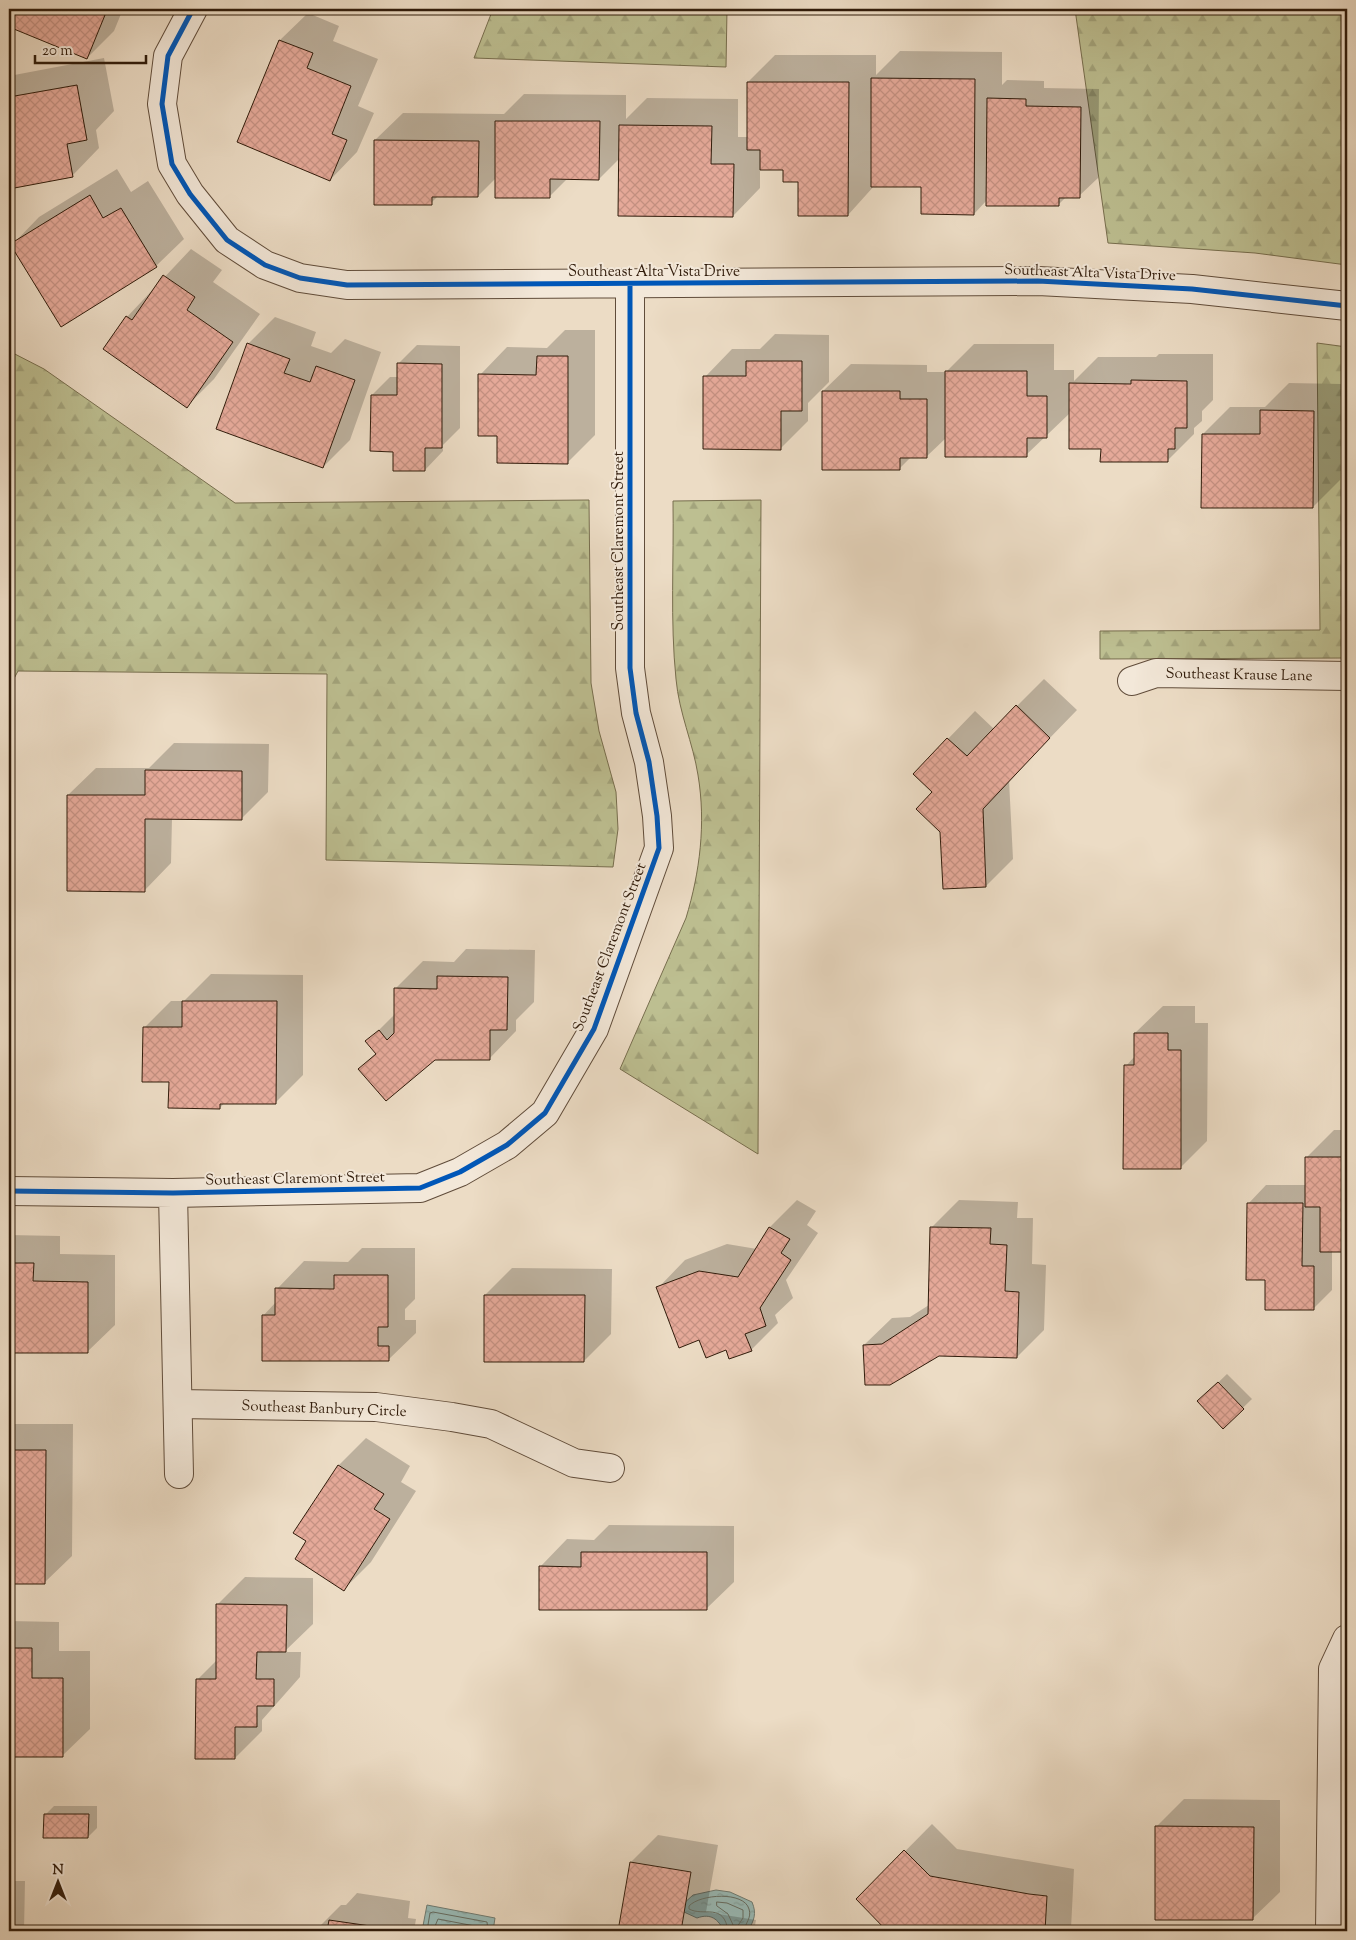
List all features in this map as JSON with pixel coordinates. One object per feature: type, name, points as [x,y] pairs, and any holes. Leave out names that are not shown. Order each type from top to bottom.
[{"type":"street","name":"Southeast Alta Vista Drive","points":[[193,9],[168,56],[162,104],[172,164],[190,194],[227,240],[265,265],[300,278],[347,285],[1038,281],[1192,289],[1347,306]]},
{"type":"street","name":"Southeast Claremont Street","points":[[9,1190],[173,1193],[420,1188],[460,1172],[507,1145],[545,1113],[594,1028],[659,848],[657,816],[649,762],[636,713],[630,668],[630,284]]},
{"type":"street","name":"Southeast Krause Lane","points":[[1132,681],[1156,673],[1347,676]]},
{"type":"street","points":[[173,1193],[179,1474]]},
{"type":"street","name":"Southeast Banbury Circle","points":[[178,1404],[376,1407],[452,1417],[491,1424],[574,1463],[610,1468]]},
{"type":"street","points":[[1330,1931],[1340,1764],[1333,1669],[1347,1639]]},
{"type":"green space","points":[[493,9],[727,9],[726,67],[474,58]]},
{"type":"green space","points":[[1075,9],[1347,9],[1347,265],[1255,253],[1108,243]]},
{"type":"green space","points":[[1317,343],[1347,347],[1347,658],[1100,659],[1100,631],[1320,630]]},
{"type":"green space","points":[[9,351],[44,369],[235,503],[589,500],[591,683],[599,731],[616,792],[618,829],[613,867],[326,860],[327,674],[18,671],[9,688]]},
{"type":"green space","points":[[761,500],[758,1154],[620,1069],[686,918],[695,883],[700,847],[701,811],[698,775],[680,704],[674,657],[673,501]]},
{"type":"water","points":[[716,1890],[730,1892],[752,1902],[754,1917],[748,1931],[724,1931],[714,1918],[706,1916],[697,1918],[684,1912],[682,1905],[693,1895]]},
{"type":"water","points":[[427,1905],[495,1918],[493,1931],[422,1931]]},
{"type":"building","points":[[9,9],[92,9],[105,15],[87,59],[9,27]]},
{"type":"building","points":[[279,40],[313,53],[307,68],[351,86],[332,134],[347,140],[330,181],[237,142]]},
{"type":"building","points":[[871,78],[975,79],[974,215],[921,214],[921,187],[871,187]]},
{"type":"building","points":[[747,82],[849,82],[848,216],[798,216],[798,182],[783,182],[783,170],[760,170],[760,150],[747,150]]},
{"type":"building","points":[[77,85],[87,140],[67,144],[73,177],[9,189],[9,97]]},
{"type":"building","points":[[987,98],[1026,99],[1026,106],[1081,107],[1080,198],[1059,198],[1059,206],[986,206]]},
{"type":"building","points":[[495,121],[600,121],[599,180],[550,179],[550,198],[495,198]]},
{"type":"building","points":[[619,125],[712,126],[711,164],[734,164],[733,217],[618,216]]},
{"type":"building","points":[[374,140],[479,141],[478,197],[432,197],[432,205],[374,205]]},
{"type":"building","points":[[90,195],[103,218],[121,208],[157,267],[61,327],[10,244]]},
{"type":"building","points":[[163,275],[195,297],[187,310],[233,342],[187,408],[103,349],[126,316],[132,320]]},
{"type":"building","points":[[247,343],[290,359],[284,373],[310,382],[316,366],[355,380],[323,468],[216,429]]},
{"type":"building","points":[[537,356],[568,356],[568,464],[497,463],[497,436],[478,436],[478,374],[536,375]]},
{"type":"building","points":[[746,361],[802,361],[802,411],[781,411],[781,450],[703,449],[703,376],[746,376]]},
{"type":"building","points":[[397,363],[442,364],[442,448],[425,448],[425,471],[393,471],[393,452],[370,451],[371,395],[397,395]]},
{"type":"building","points":[[945,371],[1027,371],[1027,396],[1047,396],[1047,438],[1027,438],[1027,457],[945,457]]},
{"type":"building","points":[[1131,380],[1187,381],[1187,428],[1175,428],[1175,449],[1168,449],[1168,462],[1100,462],[1101,449],[1069,449],[1069,383],[1131,384]]},
{"type":"building","points":[[822,391],[900,391],[900,399],[927,399],[927,458],[900,458],[900,470],[822,470]]},
{"type":"building","points":[[1260,410],[1314,411],[1313,508],[1201,508],[1202,434],[1260,434]]},
{"type":"building","points":[[1016,705],[1050,738],[983,809],[986,887],[943,889],[940,832],[916,809],[932,792],[913,774],[947,738],[967,756]]},
{"type":"building","points":[[145,770],[242,771],[242,820],[145,819],[145,892],[67,891],[67,795],[145,795]]},
{"type":"building","points":[[437,976],[508,977],[507,1030],[490,1030],[490,1060],[435,1060],[386,1101],[358,1069],[376,1054],[365,1041],[379,1030],[387,1040],[394,1033],[394,988],[437,989]]},
{"type":"building","points":[[182,1001],[277,1001],[276,1104],[220,1104],[220,1109],[168,1108],[169,1082],[142,1082],[143,1027],[182,1027]]},
{"type":"building","points":[[1134,1033],[1168,1033],[1168,1050],[1181,1050],[1181,1169],[1123,1169],[1124,1065],[1134,1065]]},
{"type":"building","points":[[1305,1157],[1347,1157],[1347,1252],[1320,1252],[1320,1207],[1305,1207]]},
{"type":"building","points":[[1247,1203],[1303,1203],[1302,1266],[1314,1266],[1314,1310],[1265,1310],[1265,1280],[1246,1280]]},
{"type":"building","points":[[769,1227],[790,1239],[781,1253],[791,1260],[760,1308],[766,1326],[745,1334],[752,1351],[729,1359],[726,1350],[706,1358],[699,1340],[679,1348],[656,1287],[699,1271],[738,1277]]},
{"type":"building","points":[[930,1227],[991,1228],[990,1244],[1007,1245],[1005,1291],[1019,1292],[1017,1358],[939,1356],[890,1385],[865,1385],[863,1345],[882,1344],[928,1314]]},
{"type":"building","points":[[9,1263],[34,1263],[33,1281],[88,1282],[88,1353],[9,1353]]},
{"type":"building","points":[[334,1275],[388,1275],[388,1327],[378,1327],[378,1346],[389,1346],[389,1361],[262,1361],[262,1315],[275,1315],[275,1288],[334,1289]]},
{"type":"building","points":[[484,1295],[585,1295],[584,1362],[484,1362]]},
{"type":"building","points":[[1218,1382],[1244,1409],[1223,1429],[1197,1401]]},
{"type":"building","points":[[9,1450],[46,1450],[45,1584],[9,1584]]},
{"type":"building","points":[[338,1465],[384,1494],[374,1509],[390,1519],[344,1591],[295,1559],[306,1541],[293,1533]]},
{"type":"building","points":[[581,1552],[707,1552],[707,1610],[539,1610],[539,1566],[581,1567]]},
{"type":"building","points":[[216,1604],[287,1605],[286,1652],[257,1652],[256,1679],[274,1679],[274,1706],[257,1706],[257,1727],[235,1727],[235,1759],[195,1759],[196,1679],[216,1679]]},
{"type":"building","points":[[9,1648],[32,1648],[32,1678],[63,1678],[63,1757],[9,1757]]},
{"type":"building","points":[[44,1814],[89,1814],[88,1838],[43,1838]]},
{"type":"building","points":[[1155,1826],[1254,1827],[1253,1920],[1155,1920]]},
{"type":"building","points":[[904,1850],[930,1876],[1047,1896],[1045,1931],[887,1931],[856,1899]]},
{"type":"building","points":[[630,1862],[691,1872],[681,1931],[618,1931]]},
{"type":"building","points":[[329,1920],[384,1928],[383,1931],[327,1931]]},
{"type":"cycle path","points":[[193,9],[168,56],[162,104],[172,164],[190,194],[227,240],[265,265],[300,278],[347,285],[1038,281],[1192,289],[1347,306]]},
{"type":"cycle path","points":[[9,1191],[173,1193],[420,1188],[460,1172],[507,1145],[545,1113],[594,1029],[659,848],[657,816],[649,762],[636,713],[630,668],[630,284]]}]
